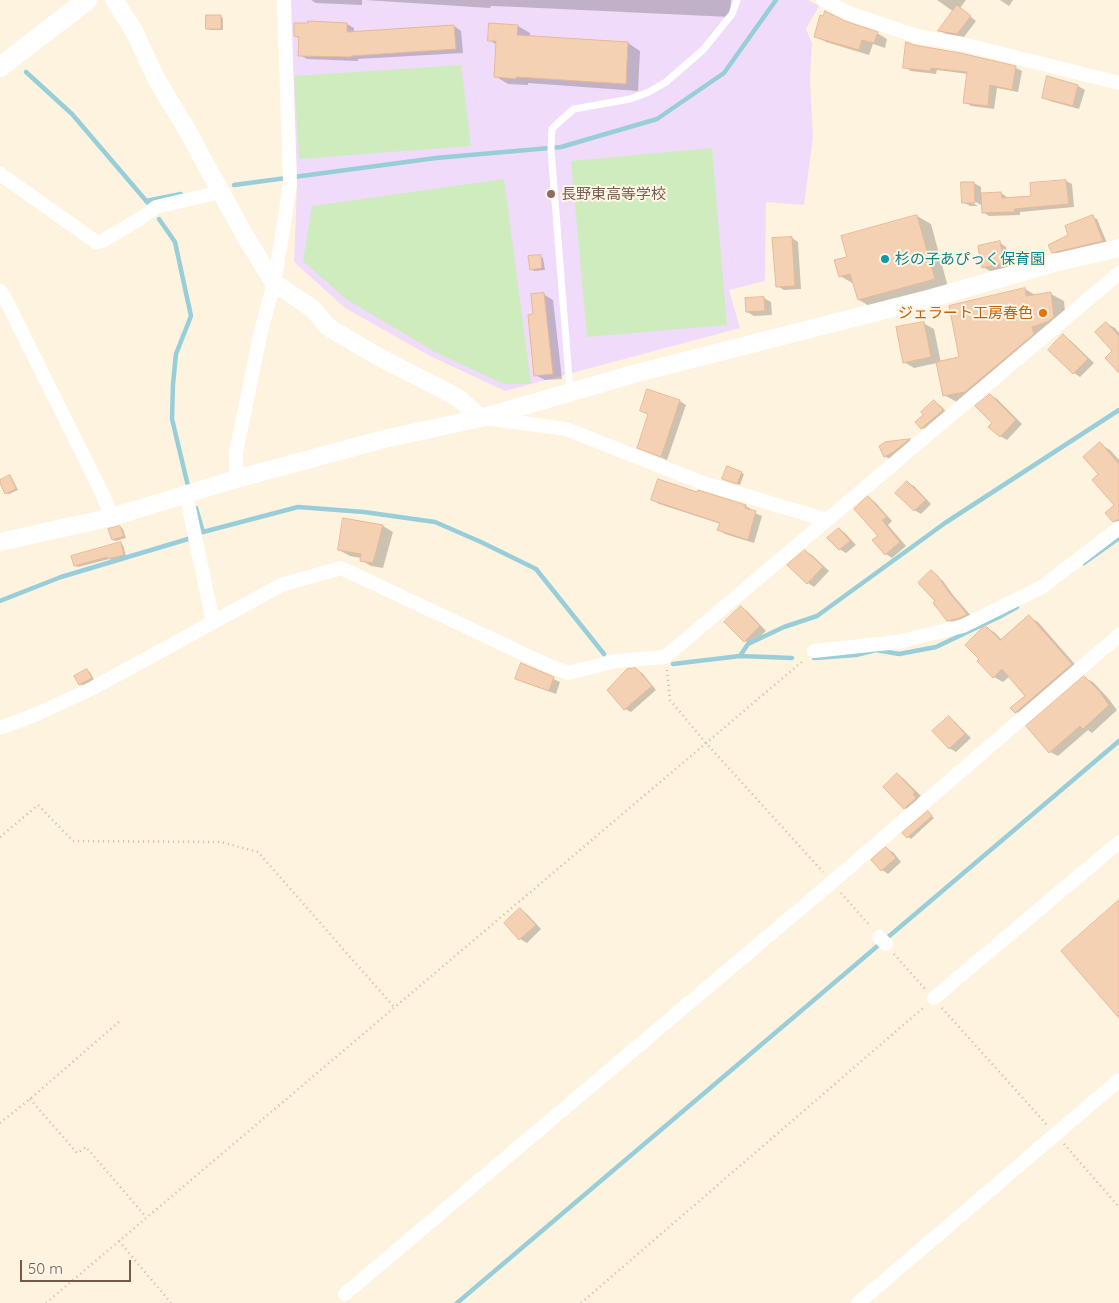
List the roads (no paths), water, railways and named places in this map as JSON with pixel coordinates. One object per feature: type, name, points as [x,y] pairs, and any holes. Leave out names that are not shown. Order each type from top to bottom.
[{"type":"main road","points":[[0,67],[87,0]]},
{"type":"street","points":[[114,0],[134,31],[158,82],[187,130],[220,192],[274,283],[312,308],[328,327],[377,356],[457,397],[482,418],[566,429],[703,483],[827,520]]},
{"type":"street","points":[[236,479],[236,452],[261,331],[274,283],[290,178],[284,0]]},
{"type":"street","points":[[823,0],[848,13],[916,36],[962,44],[1119,83]]},
{"type":"street","points":[[0,174],[96,242],[102,241],[140,219],[156,207],[220,192]]},
{"type":"street","points":[[0,542],[112,517],[236,479],[384,439],[482,418],[637,373],[932,298],[1054,263],[1119,248]]},
{"type":"street","points":[[0,728],[37,714],[93,688],[281,585],[341,568],[568,673],[616,660],[665,657],[1119,273]]},
{"type":"street","points":[[0,291],[102,493],[112,517]]},
{"type":"street","points":[[186,494],[213,622]]},
{"type":"street","points":[[814,651],[898,642],[963,626],[1042,587],[1119,528]]},
{"type":"street","points":[[346,1294],[832,882],[1119,635]]},
{"type":"street","points":[[934,998],[1119,842]]},
{"type":"street","points":[[858,1303],[1119,1080]]},
{"type":"lane","points":[[570,392],[550,147],[552,130],[574,109],[630,99],[649,92],[666,82],[703,50],[732,14],[737,0]]},
{"type":"waterway","points":[[234,185],[436,158],[561,147],[657,119],[724,73],[776,0]]},
{"type":"waterway","points":[[26,72],[72,114],[148,203]]},
{"type":"waterway","points":[[146,201],[181,194]]},
{"type":"waterway","points":[[159,219],[175,242],[191,316],[176,354],[172,419],[188,486]]},
{"type":"waterway","points":[[740,656],[748,644],[784,627],[817,616],[945,523],[1119,410]]},
{"type":"waterway","points":[[196,508],[203,532],[298,507],[364,512],[435,522],[536,569],[604,654]]},
{"type":"waterway","points":[[1084,563],[1119,538]]},
{"type":"waterway","points":[[0,601],[61,577],[188,539]]},
{"type":"waterway","points":[[814,658],[856,655],[876,650],[899,654],[936,647],[1017,607]]},
{"type":"waterway","points":[[673,664],[740,656],[792,658]]},
{"type":"waterway","points":[[457,1303],[1119,741]]},
{"type":"place","name":"長野東高等学校","points":[[551,194]]},
{"type":"place","name":"杉の子あぴっく保育園","points":[[885,259]]},
{"type":"place","name":"ジェラート工房春色","points":[[1043,313]]}]
